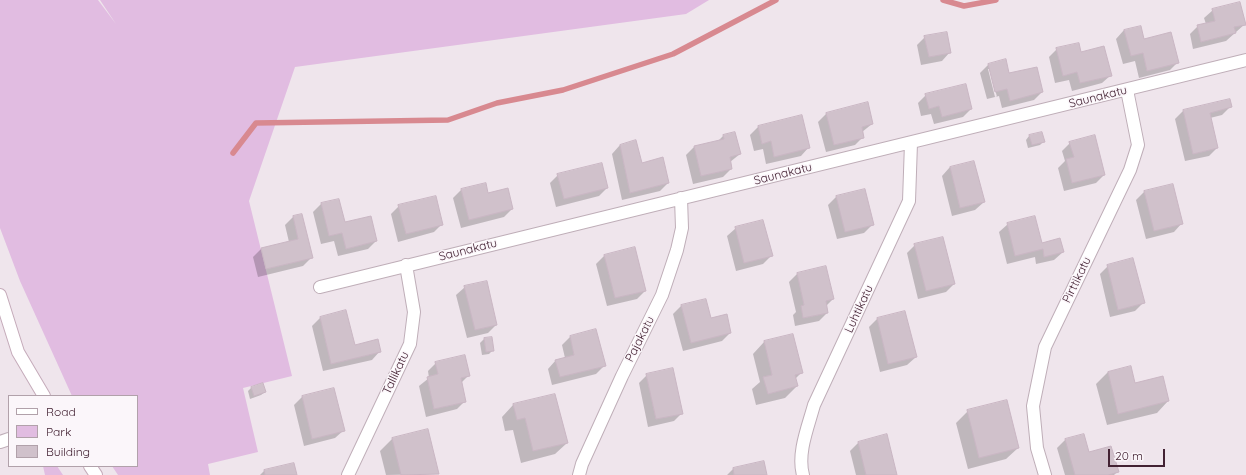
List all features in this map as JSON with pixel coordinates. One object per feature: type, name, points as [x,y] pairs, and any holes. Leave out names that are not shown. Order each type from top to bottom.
[{"type":"street","name":"Saunakatu","points":[[320,287],[1246,60]]},
{"type":"street","name":"Pirttikatu","points":[[1045,475],[1037,448],[1033,406],[1045,347],[1130,170],[1138,145],[1127,90]]},
{"type":"street","name":"Luhtikatu","points":[[803,475],[801,468],[804,441],[814,405],[909,201],[911,143]]},
{"type":"street","name":"Pajakatu","points":[[579,475],[582,464],[622,376],[662,295],[677,250],[682,228],[681,198]]},
{"type":"street","name":"Tallikatu","points":[[348,475],[410,344],[414,312],[406,265]]},
{"type":"street","points":[[0,295],[18,352],[43,395]]},
{"type":"green space","points":[[0,0],[98,0],[116,24],[100,0],[709,0],[686,14],[295,67],[249,201],[292,376],[243,388],[258,452],[208,464],[210,475],[118,475],[113,467],[138,467],[138,395],[72,395],[20,281],[0,228]]},
{"type":"green space","points":[[43,467],[58,467],[63,475],[45,475]]},
{"type":"building","points":[[1240,2],[1246,25],[1234,27],[1236,33],[1201,42],[1197,25],[1215,21],[1212,9]]},
{"type":"building","points":[[1141,26],[1144,39],[1171,32],[1179,63],[1147,71],[1143,53],[1131,56],[1124,30]]},
{"type":"building","points":[[947,32],[951,53],[929,57],[924,36]]},
{"type":"building","points":[[1079,43],[1081,52],[1104,46],[1112,76],[1080,83],[1077,72],[1063,76],[1056,48]]},
{"type":"building","points":[[1006,59],[1009,73],[1037,67],[1043,92],[1010,101],[1007,89],[995,92],[988,64]]},
{"type":"building","points":[[966,84],[972,109],[942,117],[939,106],[929,109],[925,94]]},
{"type":"building","points":[[1230,99],[1232,107],[1210,113],[1218,148],[1193,154],[1183,110]]},
{"type":"building","points":[[868,102],[873,124],[862,127],[864,138],[834,145],[826,113]]},
{"type":"building","points":[[802,115],[810,148],[774,157],[771,141],[762,144],[758,126]]},
{"type":"building","points":[[735,132],[741,154],[730,157],[732,169],[701,176],[694,146],[724,139],[723,135]]},
{"type":"building","points":[[1042,132],[1045,142],[1032,145],[1029,135]]},
{"type":"building","points":[[1095,135],[1105,175],[1072,183],[1066,159],[1074,157],[1069,142]]},
{"type":"building","points":[[636,140],[642,163],[663,157],[669,183],[630,193],[620,145]]},
{"type":"building","points":[[974,161],[985,202],[960,208],[950,167]]},
{"type":"building","points":[[602,163],[608,188],[564,199],[557,174]]},
{"type":"building","points":[[486,183],[488,193],[508,188],[513,209],[469,220],[461,189]]},
{"type":"building","points":[[1173,184],[1183,224],[1154,231],[1144,191]]},
{"type":"building","points":[[865,189],[874,225],[845,232],[836,196]]},
{"type":"building","points":[[436,196],[443,225],[406,234],[398,205]]},
{"type":"building","points":[[339,199],[345,222],[371,216],[377,241],[346,249],[342,233],[329,236],[321,203]]},
{"type":"building","points":[[302,214],[313,258],[266,269],[261,248],[298,239],[293,216]]},
{"type":"building","points":[[1035,216],[1042,243],[1060,238],[1064,252],[1044,257],[1043,249],[1015,256],[1007,223]]},
{"type":"building","points":[[763,220],[773,256],[744,263],[735,227]]},
{"type":"building","points":[[943,237],[955,284],[926,291],[914,244]]},
{"type":"building","points":[[635,247],[646,291],[615,298],[604,255]]},
{"type":"building","points":[[1133,258],[1145,303],[1118,310],[1107,265]]},
{"type":"building","points":[[826,266],[834,299],[826,301],[828,313],[803,318],[801,306],[804,305],[797,273]]},
{"type":"building","points":[[487,281],[497,325],[475,330],[464,286]]},
{"type":"building","points":[[706,299],[711,318],[727,314],[731,333],[691,343],[681,305]]},
{"type":"building","points":[[346,310],[355,345],[378,339],[381,352],[331,364],[320,317]]},
{"type":"building","points":[[905,311],[917,357],[888,364],[877,318]]},
{"type":"building","points":[[596,329],[606,366],[560,377],[555,360],[574,355],[570,336]]},
{"type":"building","points":[[793,334],[803,373],[795,375],[798,386],[768,394],[763,377],[772,375],[764,341]]},
{"type":"building","points":[[492,337],[494,351],[486,352],[484,338]]},
{"type":"building","points":[[465,355],[470,376],[461,378],[466,402],[434,409],[427,377],[438,374],[435,362]]},
{"type":"building","points":[[1131,366],[1135,383],[1163,376],[1169,401],[1118,414],[1108,372]]},
{"type":"building","points":[[673,368],[683,414],[656,419],[646,374]]},
{"type":"building","points":[[263,383],[266,392],[254,396],[251,387]]},
{"type":"building","points":[[334,388],[345,431],[312,439],[302,396]]},
{"type":"building","points":[[555,394],[568,443],[533,451],[525,418],[517,420],[513,404]]},
{"type":"building","points":[[1007,400],[1019,448],[979,458],[967,410]]},
{"type":"building","points":[[428,429],[439,474],[401,475],[392,438]]},
{"type":"building","points":[[887,434],[897,475],[866,475],[858,442]]},
{"type":"building","points":[[1084,434],[1089,452],[1111,446],[1119,472],[1108,475],[1075,475],[1065,439]]},
{"type":"building","points":[[764,461],[767,475],[734,475],[733,468]]},
{"type":"building","points":[[294,463],[297,475],[265,475],[264,470]]},
{"type":"waterway","points":[[233,153],[256,123],[448,120],[497,103],[563,90],[673,54],[776,0]]},
{"type":"waterway","points":[[943,0],[964,6],[996,0]]}]
